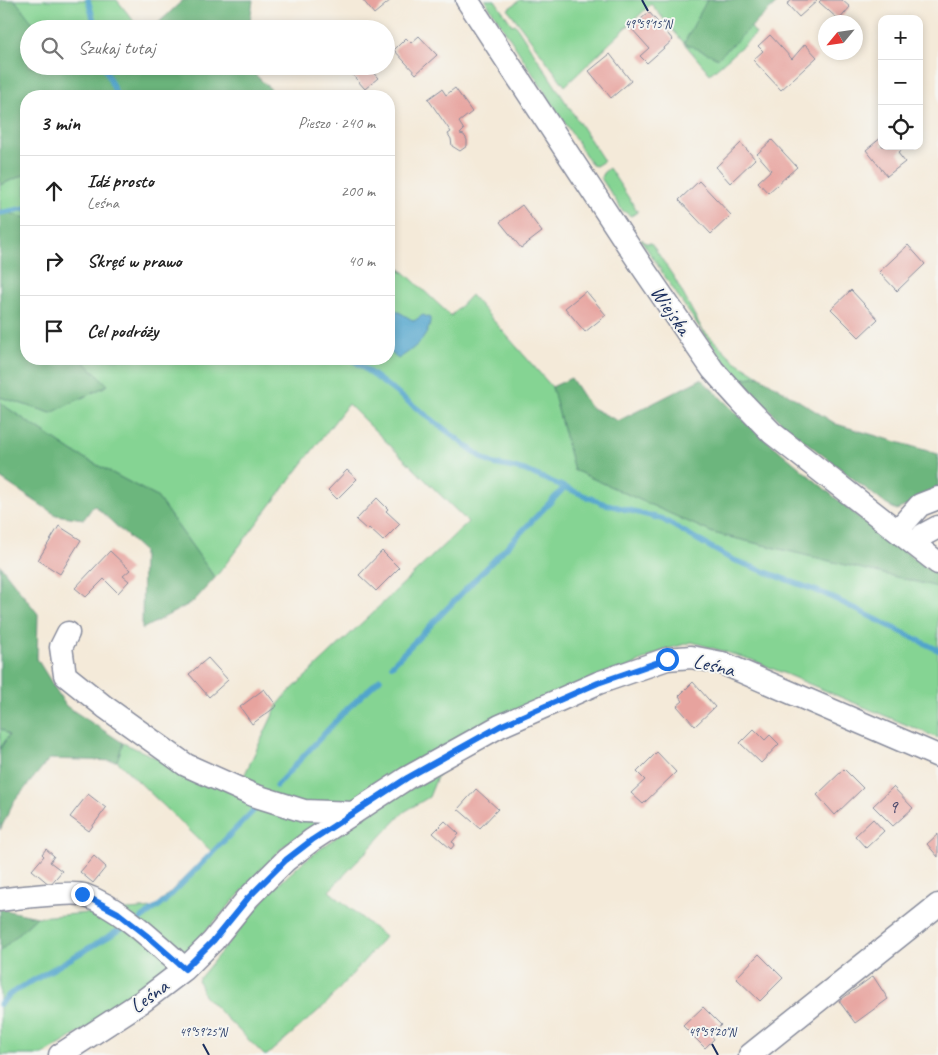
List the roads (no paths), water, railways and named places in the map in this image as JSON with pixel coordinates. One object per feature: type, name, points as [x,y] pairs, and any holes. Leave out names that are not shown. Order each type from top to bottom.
[{"type":"street","name":"Wiejska","points":[[467,0],[643,268],[713,370],[772,433],[938,563]]},
{"type":"street","points":[[897,530],[920,505],[938,498]]},
{"type":"street","points":[[915,545],[923,535],[938,527]]},
{"type":"street","points":[[68,633],[61,647],[65,675],[105,707],[186,765],[253,795],[304,810],[354,813]]},
{"type":"street","name":"Leśna","points":[[60,1055],[143,1002],[185,969],[213,941],[248,898],[286,860],[312,840],[407,778],[500,726],[598,683],[667,659],[691,656],[722,663],[938,756]]},
{"type":"street","points":[[0,900],[82,894],[118,913],[185,969]]},
{"type":"street","points":[[750,1055],[938,905]]},
{"type":"water","points":[[395,310],[414,321],[423,315],[430,318],[424,337],[415,347],[398,359],[395,356]]},
{"type":"waterway","points":[[88,0],[94,20]]},
{"type":"waterway","points":[[108,75],[114,90]]},
{"type":"waterway","points":[[0,213],[20,209]]},
{"type":"waterway","points":[[360,365],[485,460],[494,464],[524,470],[602,503],[662,519],[731,559],[825,594],[938,650]]},
{"type":"waterway","points":[[392,665],[564,488]]},
{"type":"waterway","points":[[276,786],[347,709],[380,679]]},
{"type":"waterway","points":[[141,919],[164,902],[258,806]]},
{"type":"waterway","points":[[0,1004],[10,994],[125,927]]}]
